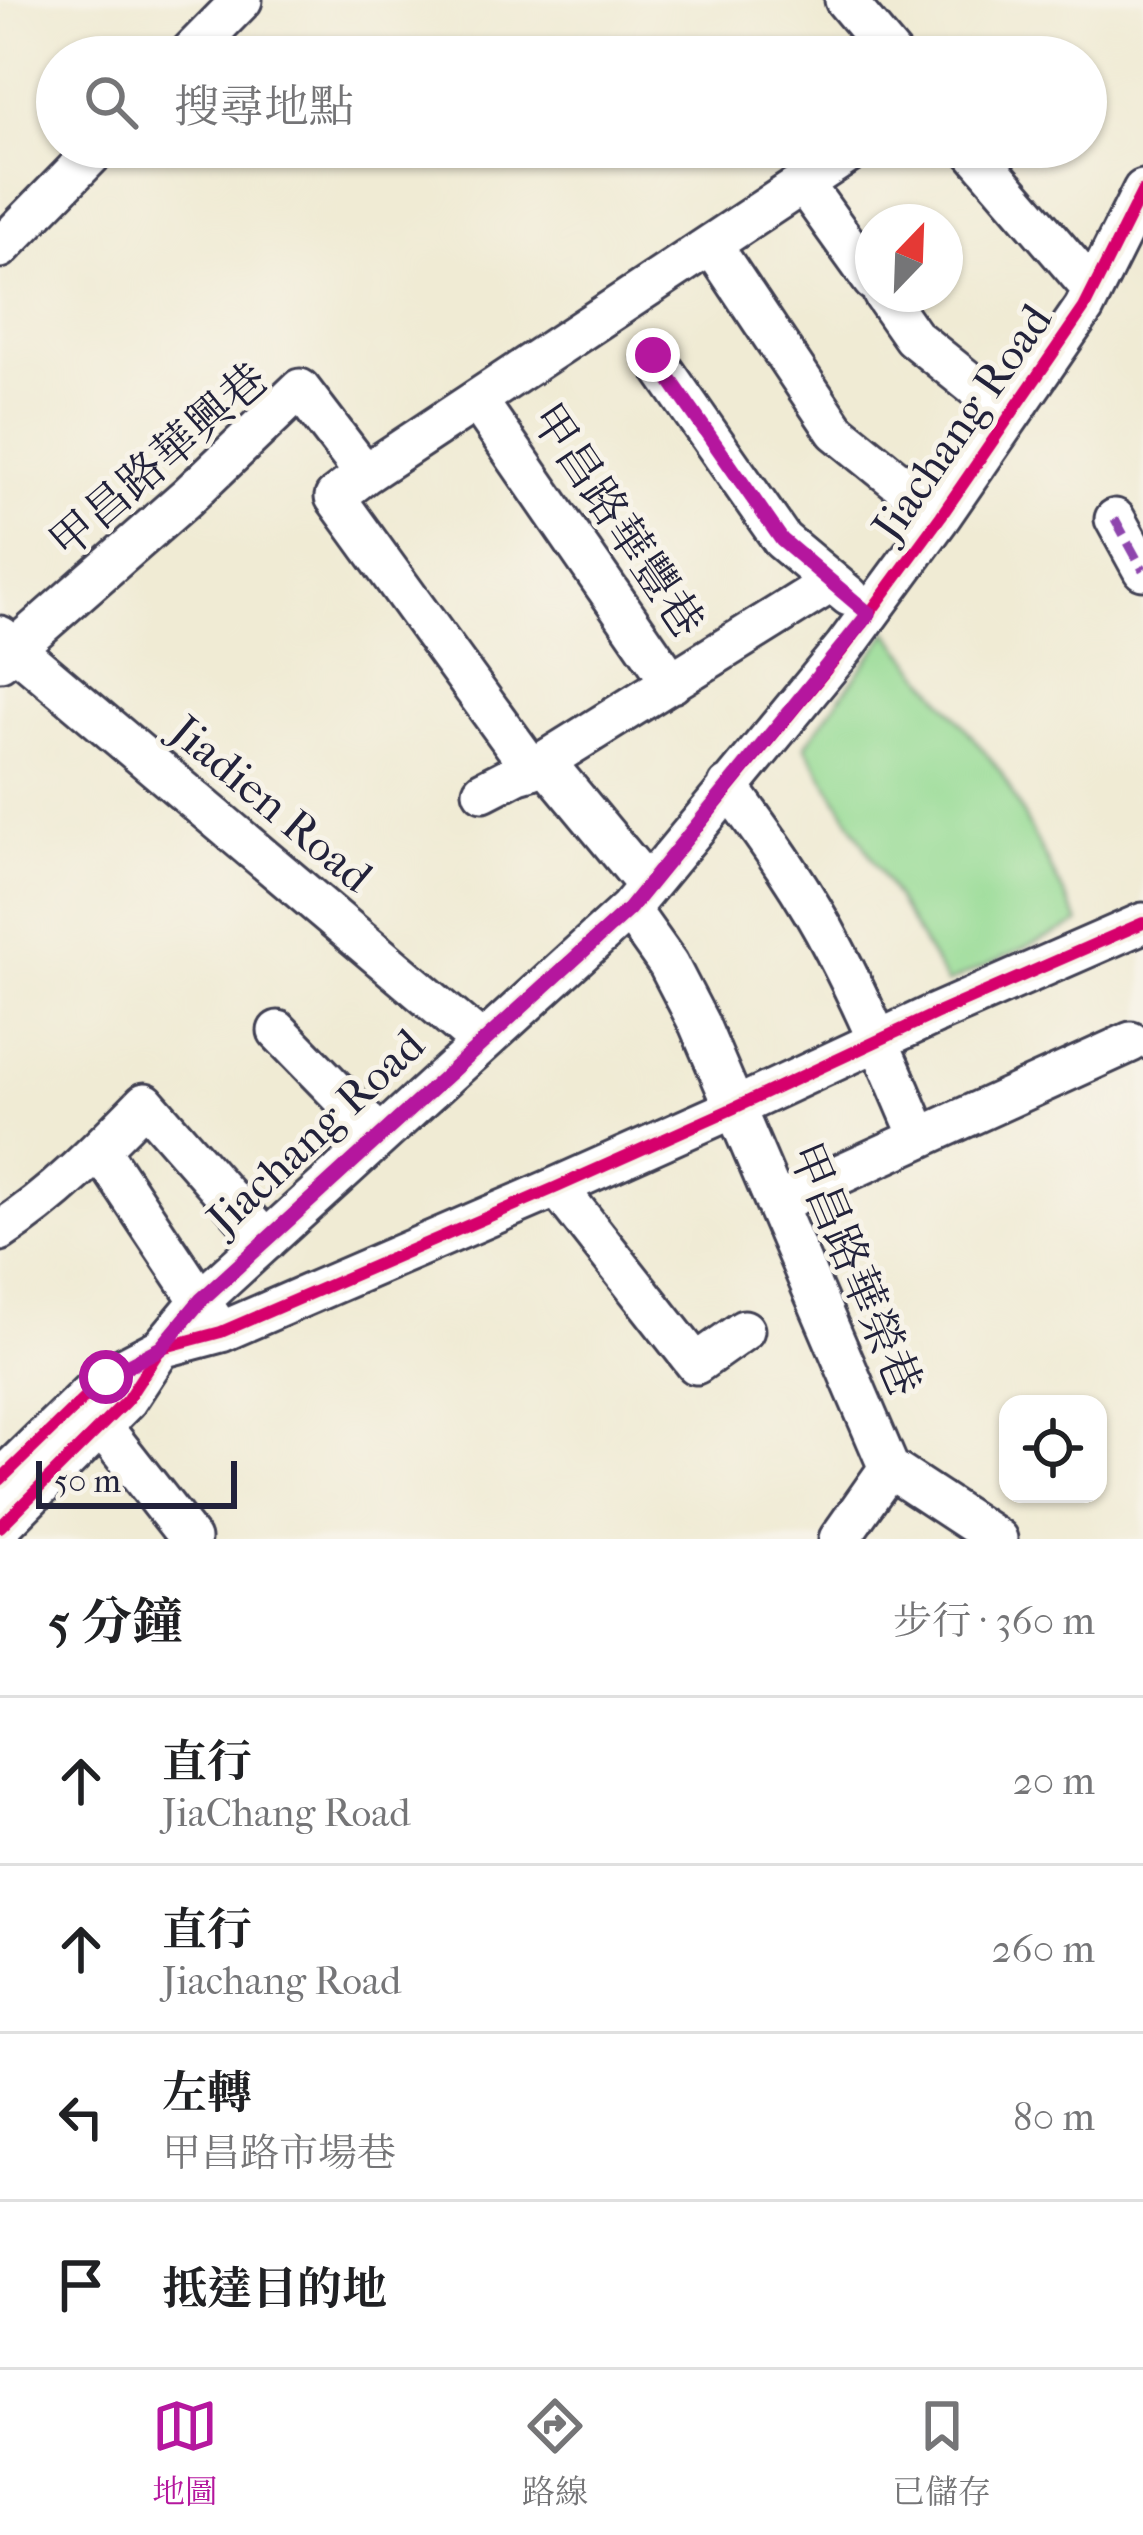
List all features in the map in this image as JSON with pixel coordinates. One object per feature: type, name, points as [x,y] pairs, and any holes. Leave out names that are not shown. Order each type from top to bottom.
[{"type":"street","points":[[207,36],[242,0]]},
{"type":"street","points":[[845,0],[875,36]]},
{"type":"street","points":[[0,248],[78,168]]},
{"type":"street","points":[[350,486],[827,168]]},
{"type":"street","points":[[988,168],[1093,290]]},
{"type":"street","points":[[815,200],[855,256]]},
{"type":"street","name":"Jiachang Road","points":[[91,1413],[106,1377],[211,1316],[266,1241],[639,898],[844,648],[940,516],[1084,308],[1140,205]]},
{"type":"street","points":[[721,259],[836,431],[940,516]]},
{"type":"street","points":[[896,312],[913,337],[1010,415]]},
{"type":"street","points":[[653,355],[782,540],[869,614]]},
{"type":"street","name":"甲昌路華興巷","points":[[5,648],[187,497],[300,389],[350,486],[539,765],[639,898]]},
{"type":"street","name":"甲昌路華豐巷","points":[[485,412],[671,683]]},
{"type":"street","points":[[1114,519],[1143,570]]},
{"type":"street","points":[[483,790],[539,765],[832,582]]},
{"type":"street","points":[[796,606],[844,648]]},
{"type":"street","name":"Jiadien Road","points":[[5,648],[482,1043]]},
{"type":"street","points":[[728,786],[784,864],[834,948],[920,1138]]},
{"type":"street","name":"甲昌路華榮巷","points":[[639,898],[700,1024],[889,1468]]},
{"type":"street","points":[[100,1150],[211,1316],[556,1187],[1143,923]]},
{"type":"street","points":[[278,1031],[380,1136]]},
{"type":"street","points":[[777,1203],[1131,1042]]},
{"type":"street","points":[[0,1231],[100,1150],[145,1103],[266,1241]]},
{"type":"street","points":[[556,1187],[696,1364],[744,1330]]},
{"type":"street","points":[[0,1480],[91,1413]]},
{"type":"street","points":[[0,1527],[91,1413]]},
{"type":"street","points":[[91,1413],[190,1539]]},
{"type":"street","points":[[838,1539],[889,1468],[997,1539]]},
{"type":"green space","points":[[888,632],[1001,772],[1079,923],[947,983],[805,746]]},
{"type":"marked path","points":[[1115,519],[1143,570]]},
{"type":"cycle path","points":[[0,1527],[127,1400],[161,1348],[201,1300],[629,909],[844,648],[941,516],[1084,308],[1143,190]]},
{"type":"cycle path","points":[[0,1480],[106,1377],[161,1348],[221,1332],[557,1187],[1143,923]]},
{"type":"route","points":[[106,1377],[161,1348],[201,1300],[629,909],[869,614],[782,540],[653,355]]}]
